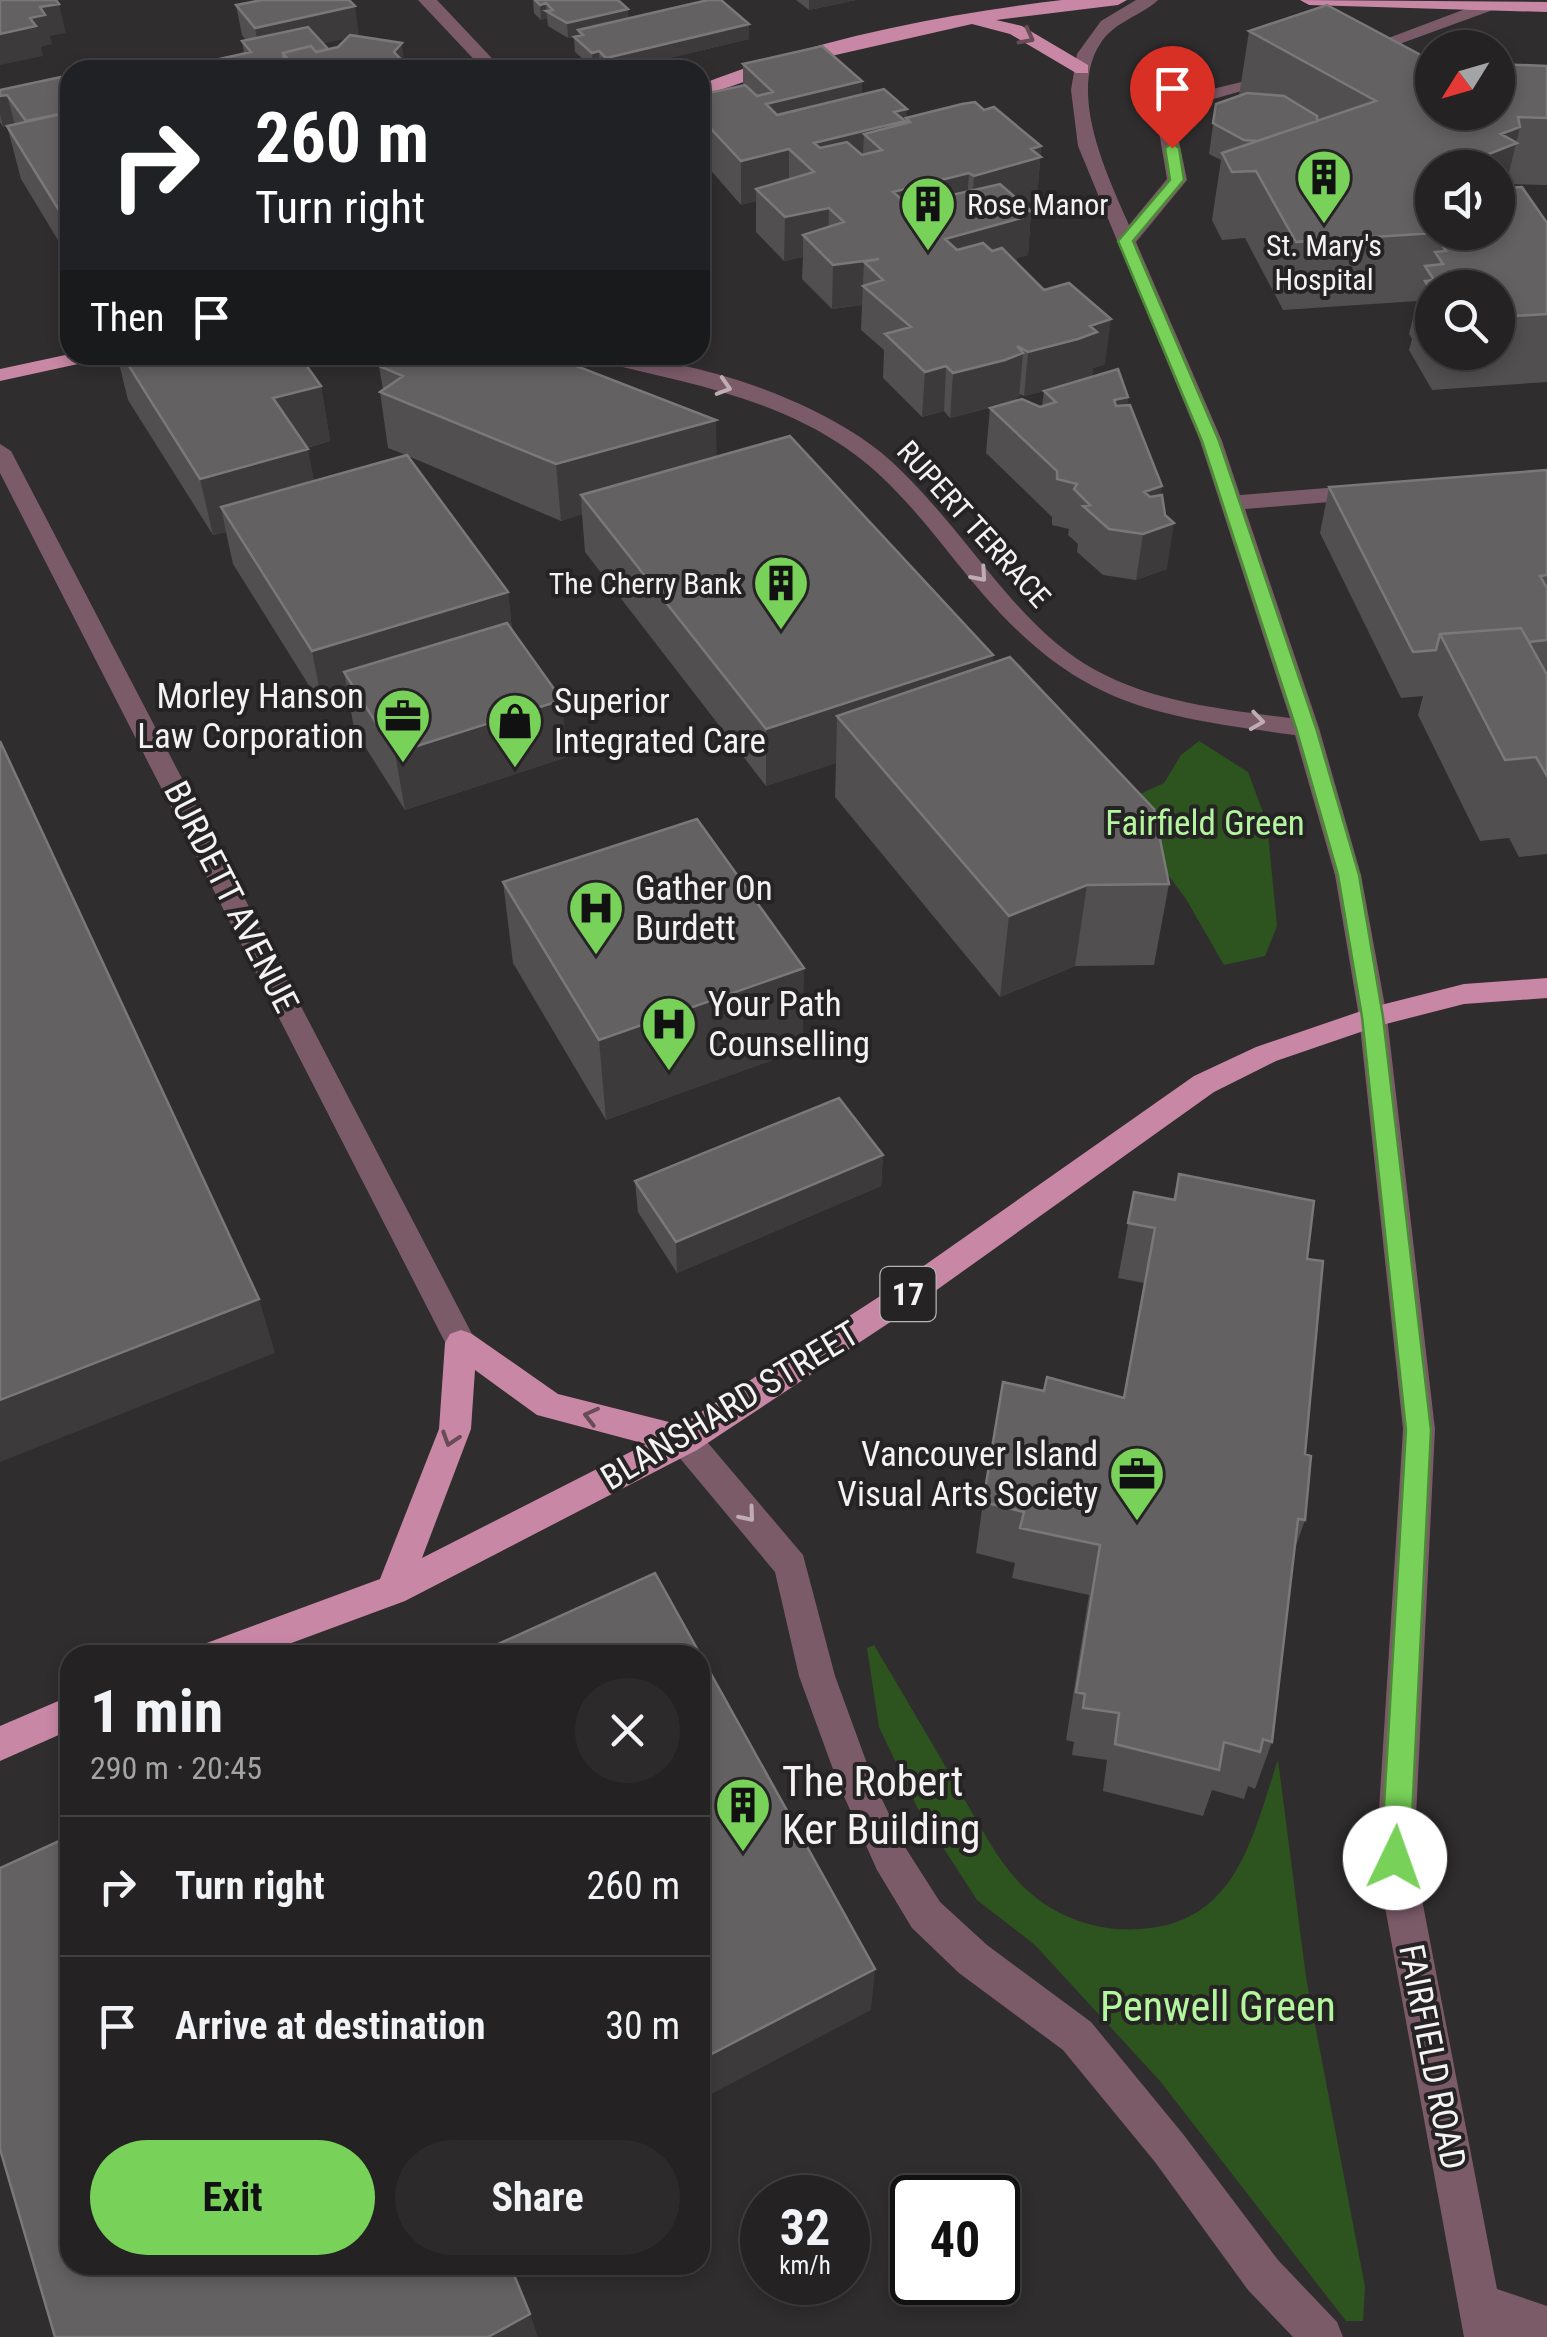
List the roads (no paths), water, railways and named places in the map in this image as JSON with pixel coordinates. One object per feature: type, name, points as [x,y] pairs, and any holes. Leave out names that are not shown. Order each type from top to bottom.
[{"type":"main road","points":[[710,88],[810,55],[966,20],[1046,6],[1118,0]]},
{"type":"main road","points":[[1309,0],[1547,7]]},
{"type":"main road","points":[[966,20],[1016,30],[1082,69]]},
{"type":"main road","points":[[0,376],[60,363]]},
{"type":"main road","name":"BLANSHARD STREET","points":[[243,1645],[394,1590],[685,1440],[854,1331],[1204,1084],[1266,1054],[1373,1017],[1464,994],[1547,988]]},
{"type":"main road","points":[[461,1343],[549,1405],[685,1440]]},
{"type":"main road","points":[[394,1590],[455,1429],[461,1343]]},
{"type":"main road","points":[[0,1744],[60,1718]]},
{"type":"street","points":[[427,0],[484,60]]},
{"type":"street","name":"FAIRFIELD ROAD","points":[[1149,0],[1106,26],[1088,50],[1082,69],[1081,124],[1210,441],[1306,728],[1348,875],[1373,1017],[1418,1430],[1395,1858],[1482,2321]]},
{"type":"street","points":[[1338,56],[1484,7]]},
{"type":"street","points":[[1196,98],[1194,84],[1236,69]]},
{"type":"street","points":[[1126,241],[1177,180],[1167,126],[1179,109],[1196,98],[1304,69]]},
{"type":"street","name":"RUPERT TERRACE","points":[[641,365],[777,403],[851,440],[886,466],[1024,626],[1078,670],[1130,694],[1200,713],[1306,728]]},
{"type":"street","name":"BURDETT AVENUE","points":[[0,451],[461,1343]]},
{"type":"street","points":[[1232,503],[1395,490]]},
{"type":"street","points":[[685,1440],[791,1566],[817,1676],[856,1783],[890,1857],[926,1915],[973,1959],[1077,2036],[1170,2148],[1263,2274],[1322,2337]]},
{"type":"street","points":[[1482,2321],[1547,2327]]},
{"type":"place","name":"St. Mary's Hospital","points":[[1324,226]]},
{"type":"place","name":"Rose Manor","points":[[928,253]]},
{"type":"place","name":"The Cherry Bank","points":[[781,632]]},
{"type":"place","name":"Morley Hanson Law Corporation","points":[[403,765]]},
{"type":"place","name":"Superior Integrated Care","points":[[515,770]]},
{"type":"place","name":"Gather On Burdett","points":[[596,957]]},
{"type":"place","name":"Your Path Counselling","points":[[669,1073]]},
{"type":"place","name":"Vancouver Island Visual Arts Society","points":[[1137,1523]]},
{"type":"place","name":"The Robert Ker Building","points":[[743,1854]]},
{"type":"park label","name":"Fairfield Green","points":[[1205,823]]},
{"type":"park label","name":"Penwell Green","points":[[1218,2006]]}]
